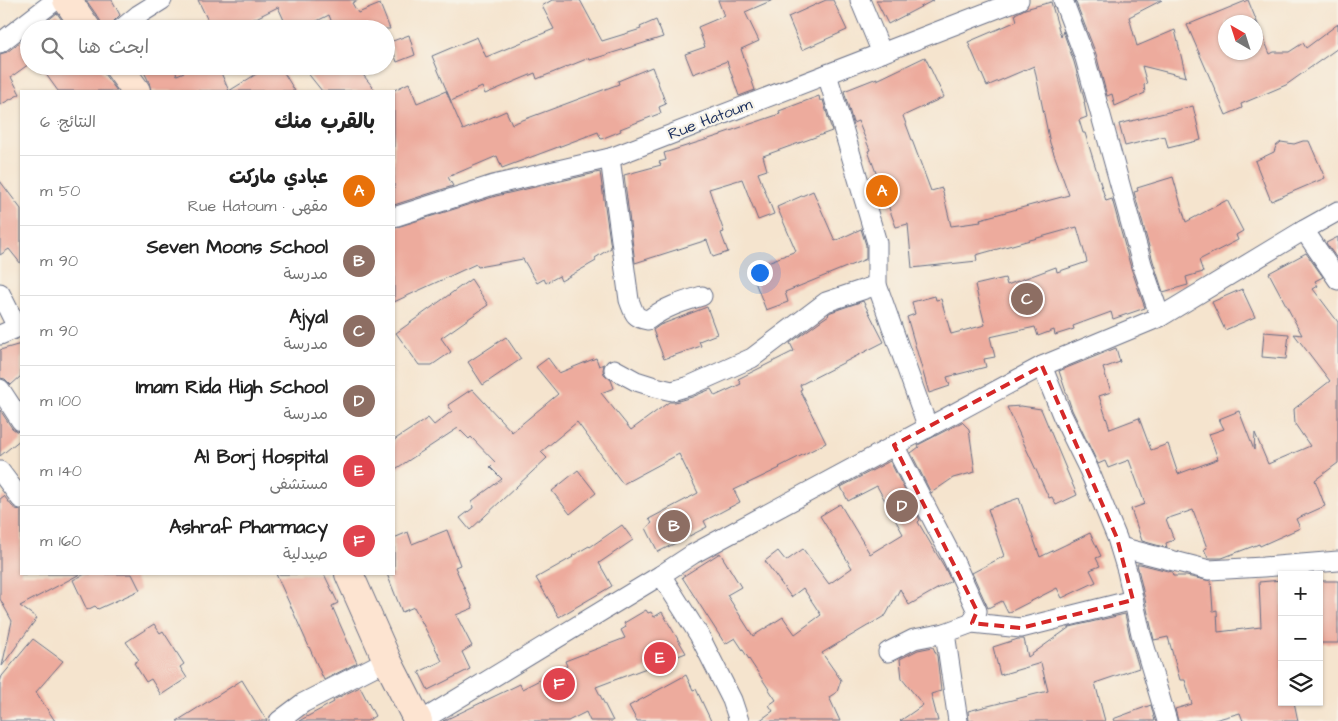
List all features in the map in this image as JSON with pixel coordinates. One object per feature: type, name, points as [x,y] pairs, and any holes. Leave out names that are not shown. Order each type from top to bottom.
[{"type":"street","points":[[30,20],[56,0]]},
{"type":"street","points":[[67,0],[81,20]]},
{"type":"street","points":[[132,20],[162,0]]},
{"type":"street","points":[[860,0],[882,53]]},
{"type":"street","name":"Rue Hatoum","points":[[395,217],[493,185],[610,158],[1019,0]]},
{"type":"street","points":[[1063,0],[1085,58],[1142,264],[1160,317]]},
{"type":"street","points":[[0,43],[20,28]]},
{"type":"street","points":[[827,74],[877,243],[877,285],[928,428]]},
{"type":"street","points":[[124,75],[135,90]]},
{"type":"street","points":[[610,158],[629,300],[634,313],[640,319],[648,320],[658,312],[702,296]]},
{"type":"street","points":[[349,575],[387,660],[419,721],[693,554],[1042,366],[1160,317],[1338,211]]},
{"type":"street","points":[[1304,230],[1338,280]]},
{"type":"street","points":[[614,369],[636,381],[654,387],[672,391],[688,386],[752,358],[826,302],[877,285]]},
{"type":"street","points":[[0,294],[13,329]]},
{"type":"street","points":[[1042,366],[1062,415],[1089,470],[1120,547],[1141,634],[1167,721]]},
{"type":"street","points":[[0,390],[20,420]]},
{"type":"street","points":[[894,445],[953,559],[977,611],[972,623]]},
{"type":"street","points":[[0,471],[20,497]]},
{"type":"street","points":[[1120,547],[1209,570],[1338,561]]},
{"type":"street","points":[[661,575],[699,635],[732,700],[739,721]]},
{"type":"street","points":[[888,652],[914,639],[972,623],[1021,628],[1133,600]]},
{"type":"street","points":[[945,632],[958,721]]},
{"type":"street","points":[[279,721],[303,703],[387,660]]},
{"type":"highlighted area","points":[[1042,366],[1117,538],[1133,600],[1021,628],[972,623],[977,611],[894,445]]},
{"type":"building","points":[[86,0],[112,0],[120,15],[115,20],[100,20]]},
{"type":"building","points":[[198,0],[358,0],[352,3],[358,13],[380,4],[386,20],[331,20],[329,15],[319,20],[284,20],[278,7],[252,20],[208,20]]},
{"type":"building","points":[[552,0],[580,0],[602,41],[641,29],[640,27],[656,20],[663,37],[590,60],[589,58],[537,79],[535,73],[485,94],[482,87],[451,101],[432,56],[477,37],[486,57],[554,29],[542,6]]},
{"type":"building","points":[[718,0],[773,0],[745,12],[759,41],[741,49],[755,90],[739,96],[727,61],[693,74],[685,54],[705,47],[698,27],[724,16]]},
{"type":"building","points":[[826,0],[833,0],[847,30],[802,50],[788,17]]},
{"type":"building","points":[[876,0],[934,0],[888,24]]},
{"type":"building","points":[[1075,0],[1162,0],[1129,17],[1137,46],[1175,30],[1186,77],[1142,66],[1147,84],[1144,85],[1145,93],[1115,106],[1112,94],[1107,96],[1096,54]]},
{"type":"building","points":[[1248,0],[1254,15],[1218,15],[1218,60],[1263,60],[1263,37],[1270,54],[1274,52],[1289,52],[1303,43],[1306,48],[1338,24],[1338,48],[1286,85],[1241,104],[1242,108],[1226,115],[1187,25]]},
{"type":"building","points":[[1051,2],[1061,37],[1063,31],[1074,62],[1085,102],[1087,117],[1079,120],[1083,133],[1085,133],[1106,201],[1112,199],[1131,268],[1145,308],[1113,319],[1111,312],[1073,326],[1074,329],[1055,335],[1054,330],[1038,336],[1035,327],[990,337],[995,357],[984,359],[986,367],[947,377],[950,386],[929,393],[907,317],[915,314],[912,302],[935,296],[936,300],[941,299],[951,334],[985,325],[975,285],[1005,278],[1007,285],[1056,267],[1057,272],[1087,262],[1086,258],[1077,227],[976,255],[977,261],[912,268],[908,224],[896,227],[868,151],[870,150],[858,121],[853,123],[844,91],[877,78],[877,80],[925,57],[944,97],[903,116],[931,191],[942,188],[951,226],[981,222],[980,219],[1069,195],[1050,143],[1034,66],[987,86],[968,42],[1017,21],[1015,14],[1025,9]]},
{"type":"building","points":[[57,13],[62,20],[48,20]]},
{"type":"building","points":[[409,35],[415,55],[397,62],[395,40]]},
{"type":"building","points":[[20,42],[20,70],[11,77],[20,94],[0,105],[0,54],[7,52]]},
{"type":"building","points":[[652,67],[666,104],[659,107],[661,113],[620,129],[621,131],[601,139],[598,132],[502,168],[497,156],[448,177],[453,186],[395,205],[394,90],[409,83],[417,103],[446,91],[463,130],[506,111],[512,124],[619,84],[618,81]]},
{"type":"building","points":[[46,75],[105,75],[116,90],[57,90]]},
{"type":"building","points":[[146,75],[222,75],[229,90],[151,90]]},
{"type":"building","points":[[255,75],[285,75],[294,90],[231,90]]},
{"type":"building","points":[[309,75],[363,75],[375,90],[321,90]]},
{"type":"building","points":[[819,96],[820,101],[823,100],[832,131],[763,156],[767,170],[758,173],[774,214],[758,220],[742,179],[709,189],[724,232],[721,233],[728,252],[713,257],[707,240],[635,263],[624,175],[661,165],[659,162],[666,160],[664,153],[780,114],[779,111]]},
{"type":"building","points":[[1193,106],[1201,140],[1168,148],[1165,136],[1125,146],[1119,124]]},
{"type":"building","points":[[1309,141],[1325,178],[1271,201],[1255,161],[1274,152],[1276,146],[1281,142],[1294,144]]},
{"type":"building","points":[[600,172],[611,248],[595,258],[596,261],[561,281],[559,276],[546,283],[544,279],[537,283],[523,259],[478,267],[476,264],[395,302],[395,228],[496,196]]},
{"type":"building","points":[[1173,177],[1186,222],[1227,200],[1243,231],[1236,235],[1238,240],[1199,260],[1203,272],[1186,277],[1188,285],[1163,292],[1134,192],[1138,191],[1137,188]]},
{"type":"building","points":[[0,181],[20,208],[20,263],[9,249],[0,255]]},
{"type":"building","points":[[813,191],[835,241],[861,229],[866,245],[866,259],[785,292],[788,302],[766,310],[750,269],[796,251],[777,207]]},
{"type":"building","points":[[1338,237],[1338,260],[1326,243]]},
{"type":"building","points":[[1306,253],[1323,277],[1315,281],[1318,286],[1313,289],[1338,322],[1338,463],[1315,480],[1325,506],[1296,519],[1300,528],[1260,546],[1259,544],[1222,558],[1208,558],[1204,549],[1207,548],[1193,510],[1166,519],[1174,540],[1166,543],[1167,548],[1142,541],[1131,509],[1145,504],[1129,460],[1108,468],[1105,461],[1098,464],[1072,410],[1059,371],[1116,348],[1120,362],[1103,368],[1111,392],[1099,396],[1110,429],[1139,418],[1151,450],[1168,444],[1178,474],[1218,459],[1209,434],[1224,429],[1219,419],[1239,411],[1254,450],[1255,433],[1268,464],[1310,446],[1295,424],[1294,409],[1330,381],[1294,334],[1302,335],[1269,273]]},
{"type":"building","points":[[471,279],[488,305],[441,338],[451,352],[432,365],[419,365],[396,333]]},
{"type":"building","points":[[1242,289],[1255,317],[1225,330],[1212,302]]},
{"type":"building","points":[[863,301],[884,342],[800,385],[802,389],[800,390],[826,443],[734,490],[740,502],[704,521],[707,527],[658,552],[646,528],[652,523],[649,519],[698,493],[679,454],[623,484],[577,422],[541,452],[547,458],[470,530],[460,518],[473,508],[472,501],[502,479],[490,467],[495,462],[471,437],[469,439],[458,428],[395,469],[395,439],[428,418],[434,425],[452,411],[448,405],[472,389],[512,432],[558,394],[536,367],[548,358],[559,373],[596,358],[599,366],[604,364],[604,374],[611,380],[614,388],[601,393],[631,430],[669,402],[692,397],[711,389],[715,396],[741,384],[738,379],[794,351],[790,343],[831,312]]},
{"type":"building","points":[[707,307],[717,334],[699,341],[701,346],[664,359],[653,330],[660,325]]},
{"type":"building","points":[[1264,332],[1289,334],[1286,359],[1262,357]]},
{"type":"building","points":[[506,337],[521,359],[483,385],[468,362]]},
{"type":"building","points":[[20,344],[20,377],[11,385],[5,379],[0,378],[0,350]]},
{"type":"building","points":[[1021,406],[1041,409],[1077,495],[1056,505],[1052,497],[1049,498],[1007,407]]},
{"type":"building","points":[[0,410],[12,428],[20,432],[20,440],[0,456]]},
{"type":"building","points":[[962,422],[969,429],[975,472],[953,478],[931,493],[911,453],[919,447],[918,445]]},
{"type":"building","points":[[890,461],[920,520],[918,522],[951,581],[909,605],[900,589],[886,615],[822,653],[841,680],[837,692],[829,697],[840,721],[759,721],[773,711],[769,705],[776,700],[735,638],[725,644],[682,577],[720,553],[741,587],[727,595],[753,636],[783,617],[795,634],[821,615],[803,588],[791,597],[765,561],[778,551],[786,561],[803,549],[829,584],[852,568],[820,516],[840,504],[870,554],[903,534],[877,486],[848,501],[841,487]]},
{"type":"building","points":[[578,470],[596,493],[570,514],[552,491]]},
{"type":"building","points":[[4,496],[12,506],[20,510],[20,575],[78,575],[20,606],[37,618],[2,666],[12,621],[0,599],[0,499]]},
{"type":"building","points":[[1019,498],[1040,557],[1090,533],[1101,556],[1096,558],[1100,566],[1090,570],[1096,582],[1062,598],[1057,588],[1008,613],[1002,601],[988,608],[972,573],[1004,556],[988,509]]},
{"type":"building","points":[[622,525],[633,540],[599,563],[612,586],[559,617],[536,578],[590,547]]},
{"type":"building","points":[[447,530],[460,565],[455,567],[473,608],[456,615],[472,646],[462,652],[470,669],[428,690],[419,672],[442,661],[414,607],[402,612],[387,575],[395,575],[395,538],[408,532],[412,544]]},
{"type":"building","points":[[1137,564],[1172,572],[1173,576],[1186,576],[1211,581],[1213,611],[1217,610],[1218,632],[1261,627],[1259,582],[1278,580],[1278,706],[1295,706],[1298,721],[1243,721],[1240,713],[1211,721],[1178,721],[1175,709],[1192,704],[1185,680],[1180,680],[1168,637],[1154,640]]},
{"type":"building","points":[[83,575],[132,575],[140,590],[98,609],[95,606],[87,610],[73,580]]},
{"type":"building","points":[[276,575],[324,575],[338,603],[332,606],[357,663],[324,680]]},
{"type":"building","points":[[1323,581],[1338,581],[1338,643],[1323,643]]},
{"type":"building","points":[[646,610],[648,613],[651,612],[654,617],[662,612],[686,653],[596,687],[613,721],[590,721],[586,712],[568,721],[443,721],[520,684],[522,689],[567,666],[565,661],[625,638],[621,630],[626,627],[624,623]]},
{"type":"building","points":[[1125,614],[1139,668],[1095,683],[1105,721],[969,721],[968,711],[1048,691],[1041,663],[1000,675],[993,647],[1024,639],[1028,657],[1070,627]]},
{"type":"building","points":[[154,624],[160,633],[163,631],[184,664],[180,667],[187,678],[161,695],[151,679],[146,682],[134,663],[139,660],[126,642]]},
{"type":"building","points":[[33,639],[63,661],[36,692],[55,721],[0,721],[0,682],[2,676]]},
{"type":"building","points":[[933,647],[937,656],[941,691],[931,694],[938,721],[900,721],[923,705],[902,679],[900,659],[918,650]]},
{"type":"building","points":[[686,675],[693,690],[696,689],[711,721],[637,721],[629,706]]},
{"type":"building","points":[[242,680],[267,721],[177,721]]},
{"type":"building","points":[[360,687],[375,716],[367,721],[299,721],[334,702],[333,700]]},
{"type":"building","points":[[1151,705],[1155,721],[1114,721],[1113,719]]},
{"type":"place","name":"عبادي ماركت","points":[[882,191]]},
{"type":"place","name":"Ajyal","points":[[1027,299]]},
{"type":"place","name":"Imam Rida High School","points":[[902,506]]},
{"type":"place","name":"Seven Moons School","points":[[674,526]]},
{"type":"place","name":"Al Borj Hospital","points":[[660,658]]},
{"type":"place","name":"Ashraf Pharmacy","points":[[559,684]]}]
